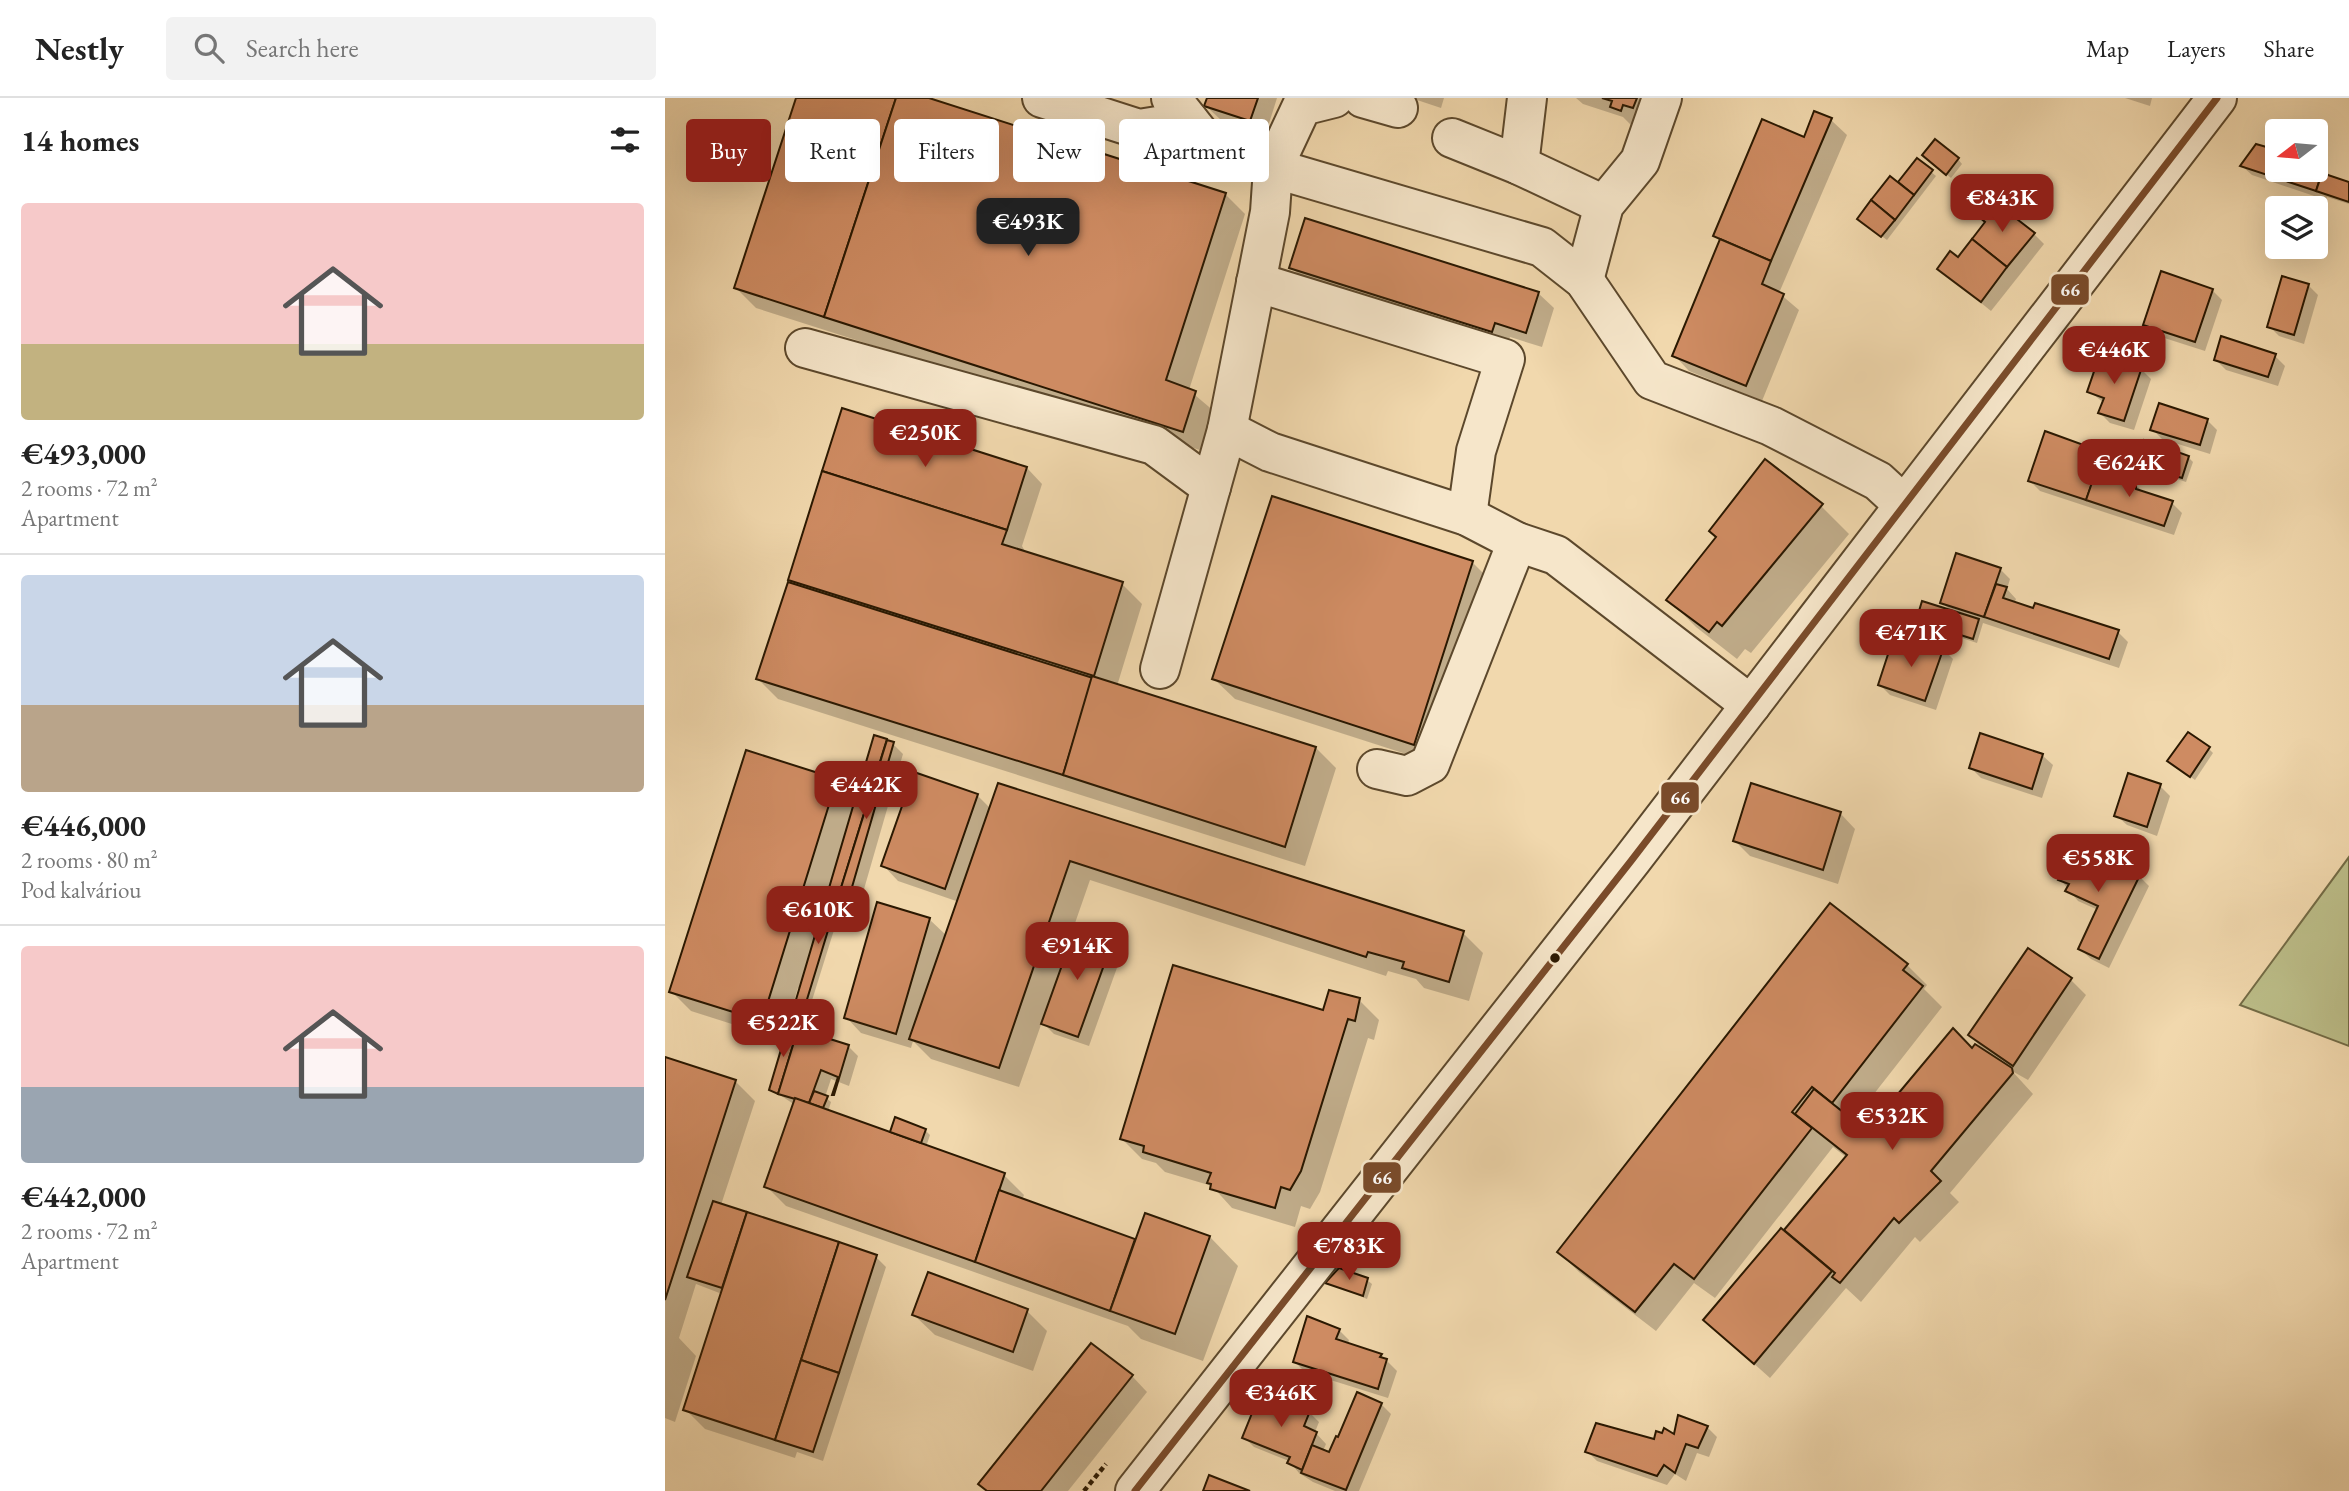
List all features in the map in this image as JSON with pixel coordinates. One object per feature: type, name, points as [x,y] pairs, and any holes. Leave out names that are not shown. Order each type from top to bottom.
[{"type":"street","points":[[1042,98],[1139,129],[1180,109],[1202,137],[1273,168],[1542,247],[1584,280],[1653,380],[1771,426],[1878,481],[1904,505]]},
{"type":"street","points":[[1160,669],[1227,430],[1270,212],[1273,168],[1302,106],[1334,98]]},
{"type":"street","points":[[1519,165],[1527,98]]},
{"type":"street","points":[[1584,280],[1604,205],[1640,161],[1662,98]]},
{"type":"street","points":[[1135,1491],[1751,705],[2217,98]]},
{"type":"street","points":[[1452,138],[1519,165],[1604,205]]},
{"type":"street","points":[[1257,282],[1506,359],[1476,452],[1467,516]]},
{"type":"street","points":[[805,348],[1154,445],[1211,487]]},
{"type":"street","points":[[1227,430],[1270,452],[1467,516],[1517,542],[1556,555],[1751,705]]},
{"type":"street","points":[[1377,769],[1407,776],[1430,764],[1517,542]]},
{"type":"green space","points":[[2349,857],[2349,1046],[2240,1005]]},
{"type":"building","points":[[796,98],[896,98],[880,147],[880,119],[789,119]]},
{"type":"building","points":[[896,98],[929,98],[995,119],[894,119],[894,182],[999,182],[999,120],[1013,125],[1013,182],[1105,182],[1105,154],[1119,159],[1119,182],[1192,182],[1226,193],[1166,380],[1196,391],[1183,432],[824,317],[868,182],[880,182],[880,147]]},
{"type":"building","points":[[1207,98],[1258,98],[1251,119],[1204,106]]},
{"type":"building","points":[[1602,98],[1637,98],[1633,108],[1623,105],[1621,111],[1610,107],[1612,101]]},
{"type":"building","points":[[1814,111],[1832,118],[1771,261],[1713,236],[1762,119],[1804,137]]},
{"type":"building","points":[[785,132],[785,182],[868,182],[824,317],[734,288],[769,182],[771,182]]},
{"type":"building","points":[[1935,139],[1959,158],[1946,175],[1922,155]]},
{"type":"building","points":[[2256,144],[2265,147],[2265,174],[2240,166]]},
{"type":"building","points":[[1917,158],[1933,170],[1914,195],[1898,182]]},
{"type":"building","points":[[2328,175],[2349,182],[2349,202],[2316,191],[2319,182],[2328,182]]},
{"type":"building","points":[[1890,176],[1914,195],[1895,220],[1871,200]]},
{"type":"building","points":[[2289,182],[2319,182],[2316,191]]},
{"type":"building","points":[[1991,199],[2035,233],[2007,267],[1972,239],[1985,222],[1978,216]]},
{"type":"building","points":[[1871,200],[1895,220],[1881,237],[1857,219]]},
{"type":"building","points":[[1305,218],[1539,292],[1526,333],[1495,323],[1492,332],[1289,268]]},
{"type":"building","points":[[1720,239],[1771,261],[1762,284],[1784,294],[1746,386],[1672,356]]},
{"type":"building","points":[[1972,239],[2007,267],[1981,302],[1937,269],[1950,251],[1958,257]]},
{"type":"building","points":[[2161,271],[2213,289],[2195,342],[2143,325]]},
{"type":"building","points":[[2282,276],[2309,284],[2294,335],[2267,327]]},
{"type":"building","points":[[2221,336],[2276,354],[2268,377],[2214,360]]},
{"type":"building","points":[[2100,354],[2142,367],[2124,421],[2098,413],[2104,398],[2087,392]]},
{"type":"building","points":[[2159,403],[2208,419],[2200,445],[2150,430]]},
{"type":"building","points":[[842,408],[1027,467],[1007,530],[822,471]]},
{"type":"building","points":[[2045,431],[2103,452],[2086,500],[2028,481]]},
{"type":"building","points":[[2144,440],[2189,456],[2182,478],[2135,463]]},
{"type":"building","points":[[1765,459],[1823,504],[1722,626],[1717,622],[1709,632],[1666,600],[1716,537],[1709,531]]},
{"type":"building","points":[[822,471],[1007,530],[1002,544],[1123,582],[1094,676],[788,580]]},
{"type":"building","points":[[2095,474],[2118,482],[2120,477],[2136,482],[2136,489],[2173,501],[2164,526],[2086,500]]},
{"type":"building","points":[[1272,496],[1473,561],[1414,745],[1212,679]]},
{"type":"building","points":[[1956,553],[2001,568],[1984,617],[1940,603]]},
{"type":"building","points":[[788,582],[1093,678],[1063,775],[756,679]]},
{"type":"building","points":[[1996,584],[2007,587],[2003,598],[2033,608],[2035,603],[2119,630],[2109,659],[1984,617]]},
{"type":"building","points":[[1922,601],[1979,619],[1973,639],[1916,621]]},
{"type":"building","points":[[1919,639],[1944,647],[1925,701],[1878,685],[1892,642],[1915,650]]},
{"type":"building","points":[[1092,676],[1316,747],[1285,847],[1063,775]]},
{"type":"building","points":[[2188,732],[2210,747],[2190,777],[2167,761]]},
{"type":"building","points":[[1980,733],[2043,754],[2032,789],[1969,768]]},
{"type":"building","points":[[874,735],[887,739],[840,891],[829,888]]},
{"type":"building","points":[[887,740],[894,742],[850,894],[840,891]]},
{"type":"building","points":[[746,750],[837,779],[762,1021],[669,992]]},
{"type":"building","points":[[914,772],[978,794],[945,889],[881,866]]},
{"type":"building","points":[[2128,773],[2161,784],[2147,827],[2114,816]]},
{"type":"building","points":[[998,783],[1464,931],[1449,982],[1402,968],[1404,962],[1368,952],[1366,957],[1070,861],[999,1068],[909,1039]]},
{"type":"building","points":[[1751,783],[1841,812],[1823,870],[1733,841]]},
{"type":"building","points":[[2073,845],[2140,875],[2099,959],[2078,949],[2098,906],[2065,891],[2069,884],[2058,880]]},
{"type":"building","points":[[829,888],[840,891],[805,1006],[795,1003]]},
{"type":"building","points":[[877,902],[930,918],[896,1034],[844,1018]]},
{"type":"building","points":[[1830,903],[1908,964],[1903,970],[1923,986],[1832,1103],[1812,1087],[1792,1112],[1812,1128],[1694,1279],[1674,1264],[1635,1312],[1557,1252]]},
{"type":"building","points":[[1076,926],[1113,940],[1078,1037],[1041,1024]]},
{"type":"building","points":[[2028,948],[2072,978],[2013,1066],[1968,1035]]},
{"type":"building","points":[[1173,965],[1323,1010],[1329,990],[1360,998],[1355,1021],[1348,1019],[1301,1171],[1290,1190],[1281,1187],[1275,1208],[1210,1189],[1211,1184],[1207,1183],[1211,1173],[1143,1152],[1144,1146],[1120,1139]]},
{"type":"building","points":[[788,1026],[798,1029],[778,1094],[769,1090]]},
{"type":"building","points":[[1953,1028],[1972,1048],[1975,1044],[2012,1068],[2013,1073],[1931,1171],[1941,1181],[1899,1223],[1894,1218],[1840,1283],[1832,1277],[1835,1273],[1784,1230],[1847,1155],[1795,1114],[1814,1089],[1867,1131]]},
{"type":"building","points":[[798,1029],[849,1045],[834,1095],[838,1077],[821,1070],[809,1103],[778,1094]]},
{"type":"building","points":[[665,1057],[736,1080],[665,1300]]},
{"type":"building","points":[[814,1091],[828,1096],[823,1108],[809,1103]]},
{"type":"building","points":[[795,1098],[1005,1173],[975,1262],[764,1187]]},
{"type":"building","points":[[895,1117],[926,1129],[921,1143],[890,1132]]},
{"type":"building","points":[[999,1190],[1135,1239],[1110,1311],[975,1262]]},
{"type":"building","points":[[713,1201],[747,1212],[722,1288],[687,1277]]},
{"type":"building","points":[[747,1212],[839,1242],[775,1440],[683,1410]]},
{"type":"building","points":[[1145,1213],[1210,1236],[1175,1334],[1110,1311]]},
{"type":"building","points":[[1781,1228],[1832,1271],[1754,1364],[1703,1320]]},
{"type":"building","points":[[839,1242],[877,1255],[839,1373],[801,1360]]},
{"type":"building","points":[[1339,1268],[1368,1278],[1363,1296],[1325,1283]]},
{"type":"building","points":[[928,1272],[1028,1309],[1013,1352],[912,1315]]},
{"type":"building","points":[[1307,1316],[1340,1329],[1336,1339],[1382,1354],[1380,1357],[1387,1359],[1378,1389],[1293,1362]]},
{"type":"building","points":[[1091,1343],[1133,1375],[1041,1491],[987,1491],[978,1484]]},
{"type":"building","points":[[801,1360],[839,1373],[813,1452],[775,1440]]},
{"type":"building","points":[[1261,1391],[1310,1411],[1304,1426],[1317,1432],[1302,1470],[1287,1463],[1290,1457],[1242,1438]]},
{"type":"building","points":[[1357,1392],[1382,1403],[1346,1490],[1301,1473],[1312,1445],[1329,1452]]},
{"type":"building","points":[[1678,1415],[1708,1426],[1698,1448],[1686,1444],[1675,1473],[1664,1465],[1657,1476],[1585,1452],[1596,1423],[1654,1439],[1656,1431],[1662,1433],[1664,1428],[1674,1434]]},
{"type":"building","points":[[1209,1475],[1250,1491],[1203,1491]]},
{"type":"transit line","name":"66","points":[[1135,1491],[1631,861],[2217,98]]}]
